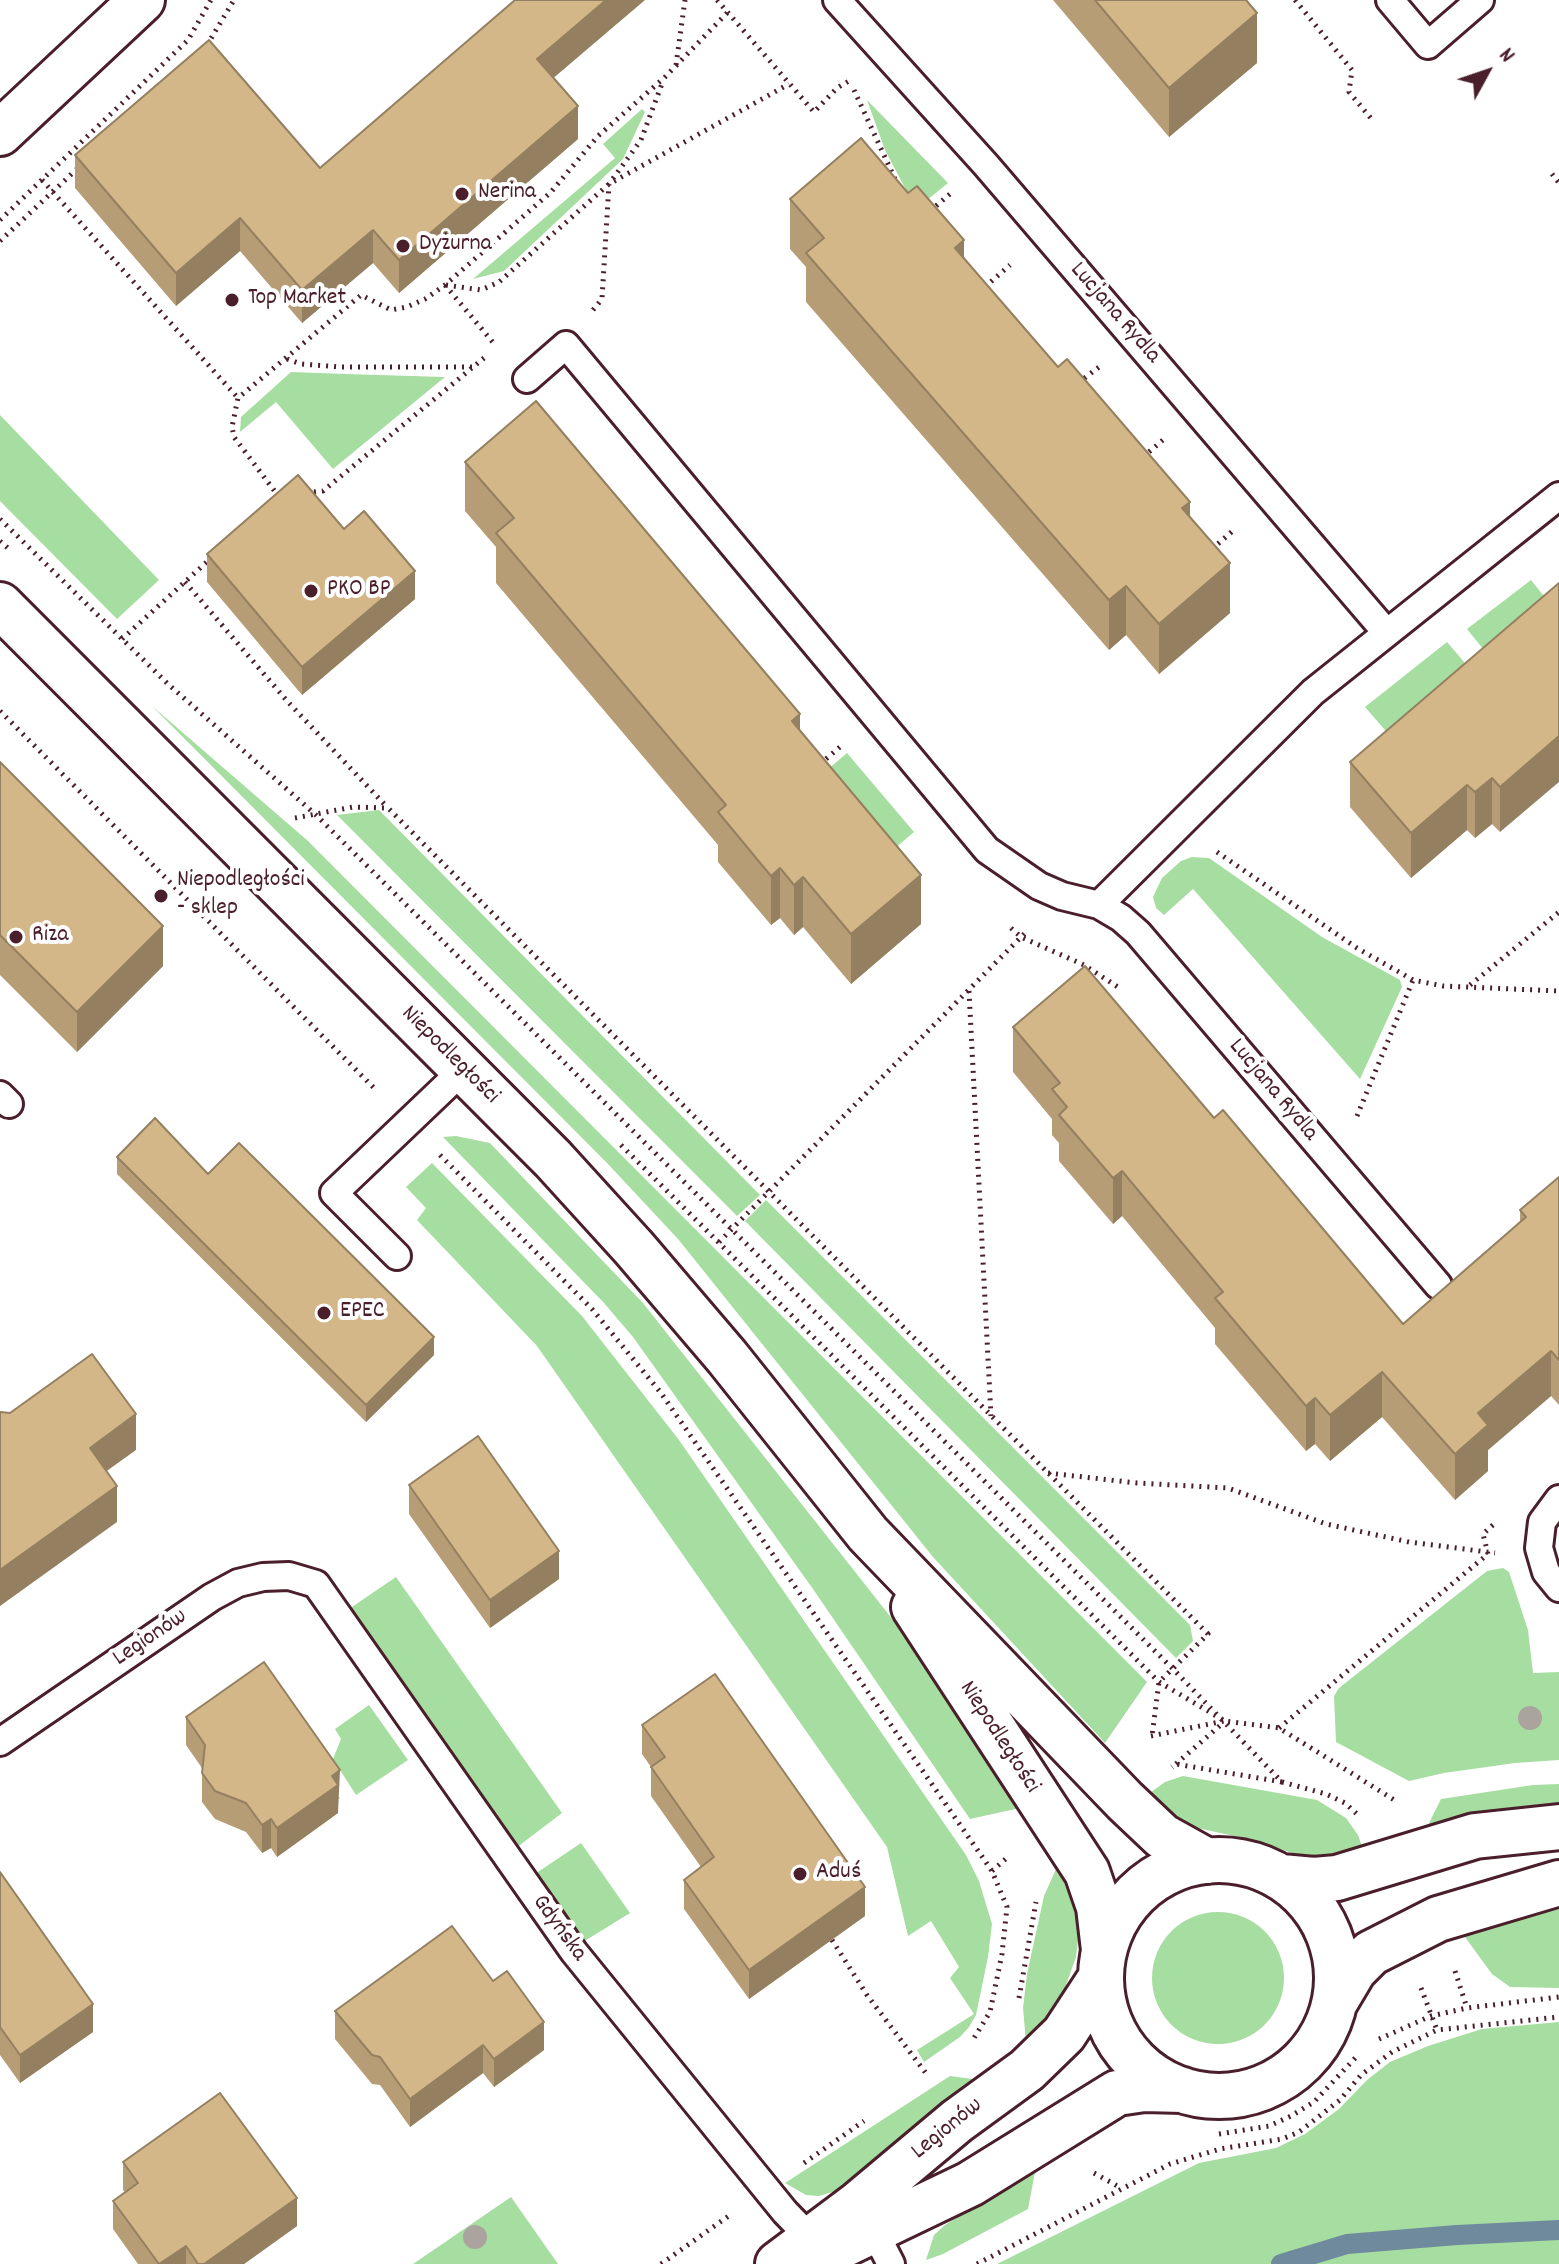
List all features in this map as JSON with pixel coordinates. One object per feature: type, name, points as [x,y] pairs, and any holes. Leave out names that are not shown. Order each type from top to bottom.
[{"type":"street","points":[[0,133],[142,0]]},
{"type":"street","name":"Niepodległości","points":[[0,605],[553,1159],[727,1357],[868,1534],[1125,1801],[1162,1836],[1207,1861]]},
{"type":"street","name":"Niepodległości","points":[[868,1534],[936,1644],[1087,1872],[1099,1907],[1102,1965]]},
{"type":"street","points":[[1559,1827],[1475,1836],[1337,1878],[1314,1880],[1281,1877],[1236,1861],[1187,1863],[1144,1886],[1127,1902],[1114,1922],[1102,1965],[1104,2008],[1112,2031],[1125,2051],[1141,2068],[1161,2081],[1214,2097],[1241,2095],[1268,2086],[1292,2071],[1312,2052],[1354,1970],[1371,1953],[1438,1919],[1559,1883]]},
{"type":"street","points":[[1281,1877],[1300,1892],[1319,1915],[1332,1942],[1337,1971],[1335,2002]]},
{"type":"street","name":"Legionów","points":[[875,2233],[957,2121],[1027,2070],[1064,2034],[1102,1965]]},
{"type":"street","name":"Legionów","points":[[804,2255],[875,2233],[970,2184],[1117,2093],[1144,2089],[1183,2090]]},
{"type":"lane","name":"Lucjana Rydla","points":[[837,0],[986,165],[1386,632]]},
{"type":"lane","points":[[1390,0],[1428,45],[1480,0]]},
{"type":"lane","name":"Lucjana Rydla","points":[[566,345],[987,850],[1039,886],[1062,896],[1099,905],[1138,933],[1438,1285]]},
{"type":"lane","points":[[527,379],[566,345]]},
{"type":"lane","points":[[1099,905],[1313,692],[1559,496]]},
{"type":"lane","points":[[397,1256],[334,1193],[463,1070]]},
{"type":"lane","points":[[1559,1499],[1542,1522],[1539,1548],[1546,1572],[1559,1588]]},
{"type":"lane","name":"Legionów","points":[[0,1742],[212,1597],[238,1583],[263,1577],[289,1576],[316,1584]]},
{"type":"lane","name":"Gdyńska","points":[[316,1584],[574,1952],[785,2212],[804,2255]]},
{"type":"path","points":[[0,220],[188,40],[211,0]]},
{"type":"path","points":[[202,54],[234,0]]},
{"type":"path","points":[[676,66],[685,0]]},
{"type":"path","points":[[717,0],[814,112],[837,88],[853,80],[855,96],[898,186]]},
{"type":"path","points":[[1295,0],[1352,70],[1349,92],[1374,122]]},
{"type":"path","points":[[279,497],[234,437],[232,427],[238,398],[361,295],[391,310],[425,299],[445,285],[551,192],[598,136],[664,78],[728,12]]},
{"type":"path","points":[[445,285],[481,290],[499,282],[609,184],[641,140],[664,78]]},
{"type":"path","points":[[609,184],[789,84]]},
{"type":"path","points":[[0,241],[87,160]]},
{"type":"path","points":[[1552,174],[1559,183]]},
{"type":"path","points":[[42,180],[238,398]]},
{"type":"path","points":[[566,345],[602,299],[609,184]]},
{"type":"path","points":[[927,213],[961,184]]},
{"type":"path","points":[[975,296],[1011,265]]},
{"type":"path","points":[[445,285],[504,355]]},
{"type":"path","points":[[268,508],[279,497],[323,491],[498,348]]},
{"type":"path","points":[[286,359],[301,364],[341,367],[473,367]]},
{"type":"path","points":[[1074,387],[1099,367]]},
{"type":"path","points":[[1138,460],[1174,430]]},
{"type":"path","points":[[0,519],[168,684],[316,815],[1225,1721]]},
{"type":"path","points":[[1202,558],[1237,527]]},
{"type":"path","points":[[0,541],[11,552]]},
{"type":"path","points":[[122,639],[220,550]]},
{"type":"path","points":[[185,582],[288,702],[388,808],[1208,1634],[1159,1682],[1152,1736]]},
{"type":"path","points":[[0,711],[592,1309],[661,1393],[992,1871],[1007,1907],[1002,1954],[990,2012],[971,2042]]},
{"type":"path","points":[[812,772],[844,744]]},
{"type":"path","points":[[295,818],[353,807],[388,808]]},
{"type":"path","points":[[283,808],[306,829]]},
{"type":"path","points":[[1178,824],[1357,948],[1413,980],[1443,986],[1559,991]]},
{"type":"path","points":[[719,1242],[1062,896]]},
{"type":"path","points":[[1469,986],[1559,912]]},
{"type":"path","points":[[1368,1087],[1413,980]]},
{"type":"path","points":[[969,990],[991,1416]]},
{"type":"path","points":[[620,1144],[1159,1682],[1225,1721],[1279,1728],[1336,1765]]},
{"type":"path","points":[[1048,1473],[1137,1483],[1228,1488],[1326,1524],[1409,1542],[1488,1554]]},
{"type":"path","points":[[1488,1554],[1483,1534],[1505,1515]]},
{"type":"path","points":[[1279,1728],[1488,1554]]},
{"type":"path","points":[[1176,1764],[1225,1721]]},
{"type":"path","points":[[832,1940],[867,1995],[928,2077]]},
{"type":"path","points":[[1217,2135],[1269,2126],[1291,2116],[1314,2102],[1356,2057],[1396,2029],[1431,2016],[1467,2008],[1559,1997]]},
{"type":"path","points":[[977,2264],[1170,2164],[1220,2149],[1282,2139],[1299,2132],[1340,2100],[1361,2075],[1392,2052],[1437,2030],[1559,2017]]},
{"type":"path","points":[[916,2085],[939,2068]]},
{"type":"path","points":[[661,2264],[866,2120]]},
{"type":"path","points":[[1087,2182],[1107,2168]]},
{"type":"green space","points":[[867,100],[948,183],[916,209],[885,150]]},
{"type":"green space","points":[[642,109],[645,112],[623,159],[504,271],[473,279],[615,158],[603,144]]},
{"type":"green space","points":[[291,372],[445,377],[333,469],[276,402],[240,432],[241,417]]},
{"type":"green space","points":[[0,415],[159,580],[117,619],[0,501]]},
{"type":"green space","points":[[1531,580],[1559,615],[1508,680],[1467,629]]},
{"type":"green space","points":[[1447,642],[1483,684],[1404,752],[1365,707]]},
{"type":"green space","points":[[152,706],[308,841],[1147,1682],[1105,1743],[933,1557],[678,1239],[607,1163]]},
{"type":"green space","points":[[847,753],[914,832],[873,867],[806,788]]},
{"type":"green space","points":[[379,810],[760,1195],[737,1216],[337,815]]},
{"type":"green space","points":[[1192,857],[1209,858],[1322,937],[1400,980],[1402,987],[1360,1079],[1193,889],[1164,915],[1156,908],[1153,897],[1162,878],[1181,861]]},
{"type":"green space","points":[[456,1136],[490,1143],[643,1303],[897,1625],[1020,1808],[970,1819],[813,1589],[633,1337],[443,1137]]},
{"type":"green space","points":[[432,1163],[582,1316],[679,1440],[966,1855],[979,1881],[992,1924],[988,1957],[976,2015],[969,2027],[924,2062],[917,2050],[974,2014],[950,1978],[959,1967],[931,1921],[908,1936],[887,1847],[537,1346],[417,1220],[426,1208],[406,1187]]},
{"type":"green space","points":[[766,1200],[1190,1625],[1193,1641],[1176,1658],[745,1221]]},
{"type":"green space","points":[[1503,1568],[1509,1572],[1528,1630],[1533,1673],[1559,1672],[1559,1760],[1515,1763],[1409,1781],[1336,1742],[1334,1696],[1339,1688],[1487,1571]]},
{"type":"green space","points":[[396,1577],[562,1813],[516,1848],[346,1611]]},
{"type":"green space","points":[[369,1705],[408,1760],[356,1795],[333,1759],[341,1739],[335,1729]]},
{"type":"green space","points":[[1183,1776],[1317,1800],[1346,1818],[1358,1835],[1364,1852],[1322,1859],[1304,1857],[1253,1840],[1197,1828],[1175,1817],[1147,1795],[1165,1782]]},
{"type":"green space","points":[[1559,1784],[1559,1808],[1426,1829],[1441,1799]]},
{"type":"green space","points":[[581,1843],[630,1913],[583,1942],[535,1874]]},
{"type":"green space","points":[[1060,1860],[1077,1895],[1080,1924],[1076,1957],[1060,2002],[1041,2029],[1026,2042],[1023,2008],[1027,1974],[1044,1896]]},
{"type":"green space","points":[[1559,1905],[1559,1988],[1510,1987],[1492,1974],[1462,1933]]},
{"type":"green space","points":[[1218,1912],[1243,1917],[1264,1932],[1279,1953],[1284,1978],[1279,2003],[1264,2024],[1243,2039],[1218,2044],[1193,2039],[1172,2024],[1157,2003],[1152,1978],[1157,1953],[1172,1932],[1193,1917]]},
{"type":"green space","points":[[1559,2022],[1559,2264],[997,2264],[1199,2163],[1276,2148],[1305,2134],[1339,2109],[1390,2062],[1482,2029]]},
{"type":"green space","points":[[950,2076],[973,2079],[839,2190],[819,2196],[806,2195],[785,2183]]},
{"type":"green space","points":[[1036,2167],[1028,2209],[926,2260],[934,2235],[945,2225]]},
{"type":"green space","points":[[511,2197],[558,2264],[413,2264]]},
{"type":"building","points":[[515,0],[606,0],[537,59],[578,106],[399,260],[373,230],[302,290],[240,218],[176,273],[75,155],[209,40],[320,168]]},
{"type":"building","points":[[1095,0],[1246,0],[1257,13],[1169,88]]},
{"type":"building","points":[[861,138],[908,193],[917,186],[964,240],[955,248],[1058,367],[1067,359],[1190,502],[1182,508],[1230,563],[1159,624],[1126,586],[1109,600],[806,253],[824,238],[790,199]]},
{"type":"building","points":[[536,401],[800,714],[792,721],[921,875],[851,934],[803,877],[794,885],[780,868],[771,876],[718,812],[726,805],[496,533],[514,518],[465,462]]},
{"type":"building","name":"PKO BP","points":[[298,475],[344,529],[364,511],[415,571],[302,667],[207,554]]},
{"type":"building","points":[[1559,583],[1559,736],[1500,787],[1492,778],[1475,792],[1467,785],[1411,833],[1350,762]]},
{"type":"building","points":[[0,762],[163,926],[77,1012],[0,935]]},
{"type":"building","points":[[1085,966],[1214,1118],[1223,1110],[1403,1324],[1526,1217],[1520,1210],[1559,1177],[1559,1360],[1551,1351],[1478,1413],[1488,1425],[1455,1454],[1382,1372],[1330,1415],[1315,1398],[1306,1406],[1215,1298],[1223,1292],[1122,1171],[1113,1178],[1059,1115],[1067,1107],[1052,1089],[1060,1083],[1013,1027]]},
{"type":"building","points":[[155,1118],[208,1174],[239,1143],[434,1337],[366,1405],[117,1157]]},
{"type":"building","points":[[92,1354],[136,1414],[90,1448],[117,1486],[0,1570],[0,1412],[10,1413]]},
{"type":"building","points":[[478,1436],[559,1551],[490,1600],[409,1485]]},
{"type":"building","points":[[264,1662],[340,1770],[332,1776],[338,1785],[277,1828],[271,1819],[262,1825],[246,1803],[215,1791],[202,1773],[205,1745],[186,1717]]},
{"type":"building","points":[[715,1674],[865,1887],[749,1970],[684,1880],[714,1857],[651,1767],[665,1757],[642,1725]]},
{"type":"building","points":[[0,1872],[93,2004],[20,2055],[0,2027]]},
{"type":"building","points":[[452,1926],[493,1981],[507,1971],[544,2022],[494,2059],[483,2045],[410,2099],[380,2057],[372,2055],[335,2011]]},
{"type":"building","points":[[220,2093],[297,2198],[204,2264],[198,2264],[186,2246],[159,2264],[113,2201],[138,2183],[123,2162]]},
{"type":"waterway","points":[[1281,2264],[1347,2244],[1559,2230]]},
{"type":"place","name":"Nerina","points":[[462,194]]},
{"type":"place","name":"Dyżurna","points":[[403,246]]},
{"type":"place","name":"Top Market","points":[[232,300]]},
{"type":"place","name":"PKO BP","points":[[311,591]]},
{"type":"place","name":"Niepodległości - sklep","points":[[161,896]]},
{"type":"place","name":"Riza","points":[[16,937]]},
{"type":"place","name":"EPEC","points":[[324,1313]]},
{"type":"place","name":"Aduś","points":[[800,1874]]}]
